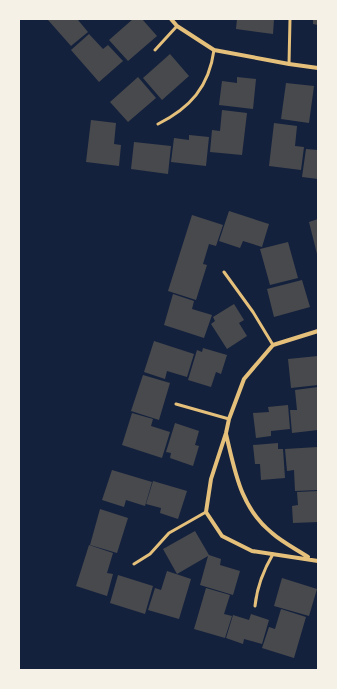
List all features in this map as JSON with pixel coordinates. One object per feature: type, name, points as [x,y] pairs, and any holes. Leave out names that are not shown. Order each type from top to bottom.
[{"type":"street","points":[[171,19],[177,26],[214,50],[318,68]]},
{"type":"street","points":[[318,331],[273,344],[244,379],[229,419],[211,479],[206,512],[222,536],[252,551],[318,561]]},
{"type":"street","points":[[226,433],[237,480],[246,502],[256,517],[272,533],[310,559]]},
{"type":"lane","points":[[289,64],[290,19]]},
{"type":"lane","points":[[155,50],[177,26]]},
{"type":"lane","points":[[158,124],[175,116],[189,104],[200,90],[208,73],[214,50]]},
{"type":"lane","points":[[224,272],[253,312],[273,344]]},
{"type":"lane","points":[[176,404],[229,419]]},
{"type":"lane","points":[[134,564],[150,554],[169,533],[206,512]]},
{"type":"lane","points":[[255,606],[256,592],[263,570],[272,554]]},
{"type":"building","points":[[80,19],[78,20],[88,32],[71,46],[48,20]]},
{"type":"building","points":[[133,19],[142,19],[157,36],[128,61],[109,40]]},
{"type":"building","points":[[237,19],[274,19],[273,34],[236,29]]},
{"type":"building","points":[[313,19],[318,19],[318,25],[313,24]]},
{"type":"building","points":[[89,34],[103,49],[108,45],[123,61],[99,82],[71,50]]},
{"type":"building","points":[[170,54],[189,76],[162,100],[143,78]]},
{"type":"building","points":[[138,77],[156,98],[128,122],[110,102]]},
{"type":"building","points":[[237,77],[256,79],[253,109],[219,105],[222,81],[237,83]]},
{"type":"building","points":[[286,83],[314,86],[309,123],[281,119]]},
{"type":"building","points":[[222,110],[247,113],[242,155],[210,152],[212,130],[220,131]]},
{"type":"building","points":[[91,120],[116,123],[114,144],[121,145],[119,166],[86,162]]},
{"type":"building","points":[[274,123],[297,126],[295,146],[304,147],[301,170],[269,166]]},
{"type":"building","points":[[189,135],[209,137],[206,166],[171,162],[174,138],[189,140]]},
{"type":"building","points":[[134,142],[171,146],[168,174],[131,169]]},
{"type":"building","points":[[306,149],[318,150],[318,179],[302,177]]},
{"type":"building","points":[[229,211],[269,224],[262,247],[243,241],[240,248],[219,241]]},
{"type":"building","points":[[192,215],[223,225],[216,246],[209,244],[203,264],[207,265],[196,300],[168,291]]},
{"type":"building","points":[[318,219],[318,254],[317,254],[309,222]]},
{"type":"building","points":[[288,242],[298,278],[270,285],[260,249]]},
{"type":"building","points":[[302,280],[310,307],[274,317],[267,289]]},
{"type":"building","points":[[173,294],[194,301],[192,309],[212,315],[204,338],[164,325]]},
{"type":"building","points":[[234,304],[244,320],[239,323],[247,336],[227,349],[211,324],[215,321],[213,317]]},
{"type":"building","points":[[154,341],[194,354],[187,377],[167,371],[165,379],[144,372]]},
{"type":"building","points":[[203,348],[227,355],[221,374],[216,372],[211,387],[188,380],[197,350],[202,352]]},
{"type":"building","points":[[318,356],[318,385],[291,388],[288,359]]},
{"type":"building","points":[[143,375],[170,383],[159,420],[131,411]]},
{"type":"building","points":[[318,387],[318,430],[292,433],[290,410],[297,410],[295,390]]},
{"type":"building","points":[[288,405],[290,429],[271,431],[271,436],[256,438],[253,413],[269,412],[268,407]]},
{"type":"building","points":[[132,413],[153,419],[151,426],[170,432],[162,458],[122,445]]},
{"type":"building","points":[[175,423],[199,431],[195,445],[199,446],[193,466],[170,458],[171,453],[166,452]]},
{"type":"building","points":[[278,443],[278,449],[283,449],[285,478],[261,480],[260,464],[255,464],[253,445]]},
{"type":"building","points":[[318,447],[318,490],[295,491],[294,470],[287,471],[285,449]]},
{"type":"building","points":[[112,470],[152,482],[145,506],[126,500],[124,507],[102,500]]},
{"type":"building","points":[[153,481],[187,491],[178,519],[160,513],[161,508],[146,504]]},
{"type":"building","points":[[318,491],[318,522],[293,523],[292,506],[298,505],[297,492]]},
{"type":"building","points":[[100,509],[128,518],[117,553],[90,545]]},
{"type":"building","points":[[195,531],[209,555],[221,559],[220,565],[240,571],[233,595],[200,585],[208,556],[177,574],[163,549]]},
{"type":"building","points":[[89,545],[113,553],[107,573],[113,574],[107,596],[76,586]]},
{"type":"building","points":[[167,571],[191,579],[179,619],[148,610],[155,588],[161,590]]},
{"type":"building","points":[[118,575],[153,586],[145,614],[110,603]]},
{"type":"building","points":[[282,578],[317,589],[309,616],[274,606]]},
{"type":"building","points":[[206,588],[230,595],[224,614],[232,616],[225,638],[194,629]]},
{"type":"building","points":[[281,609],[306,617],[294,658],[262,648],[269,627],[275,629]]},
{"type":"building","points":[[251,614],[269,620],[262,644],[244,639],[243,644],[226,638],[233,615],[249,620]]}]
